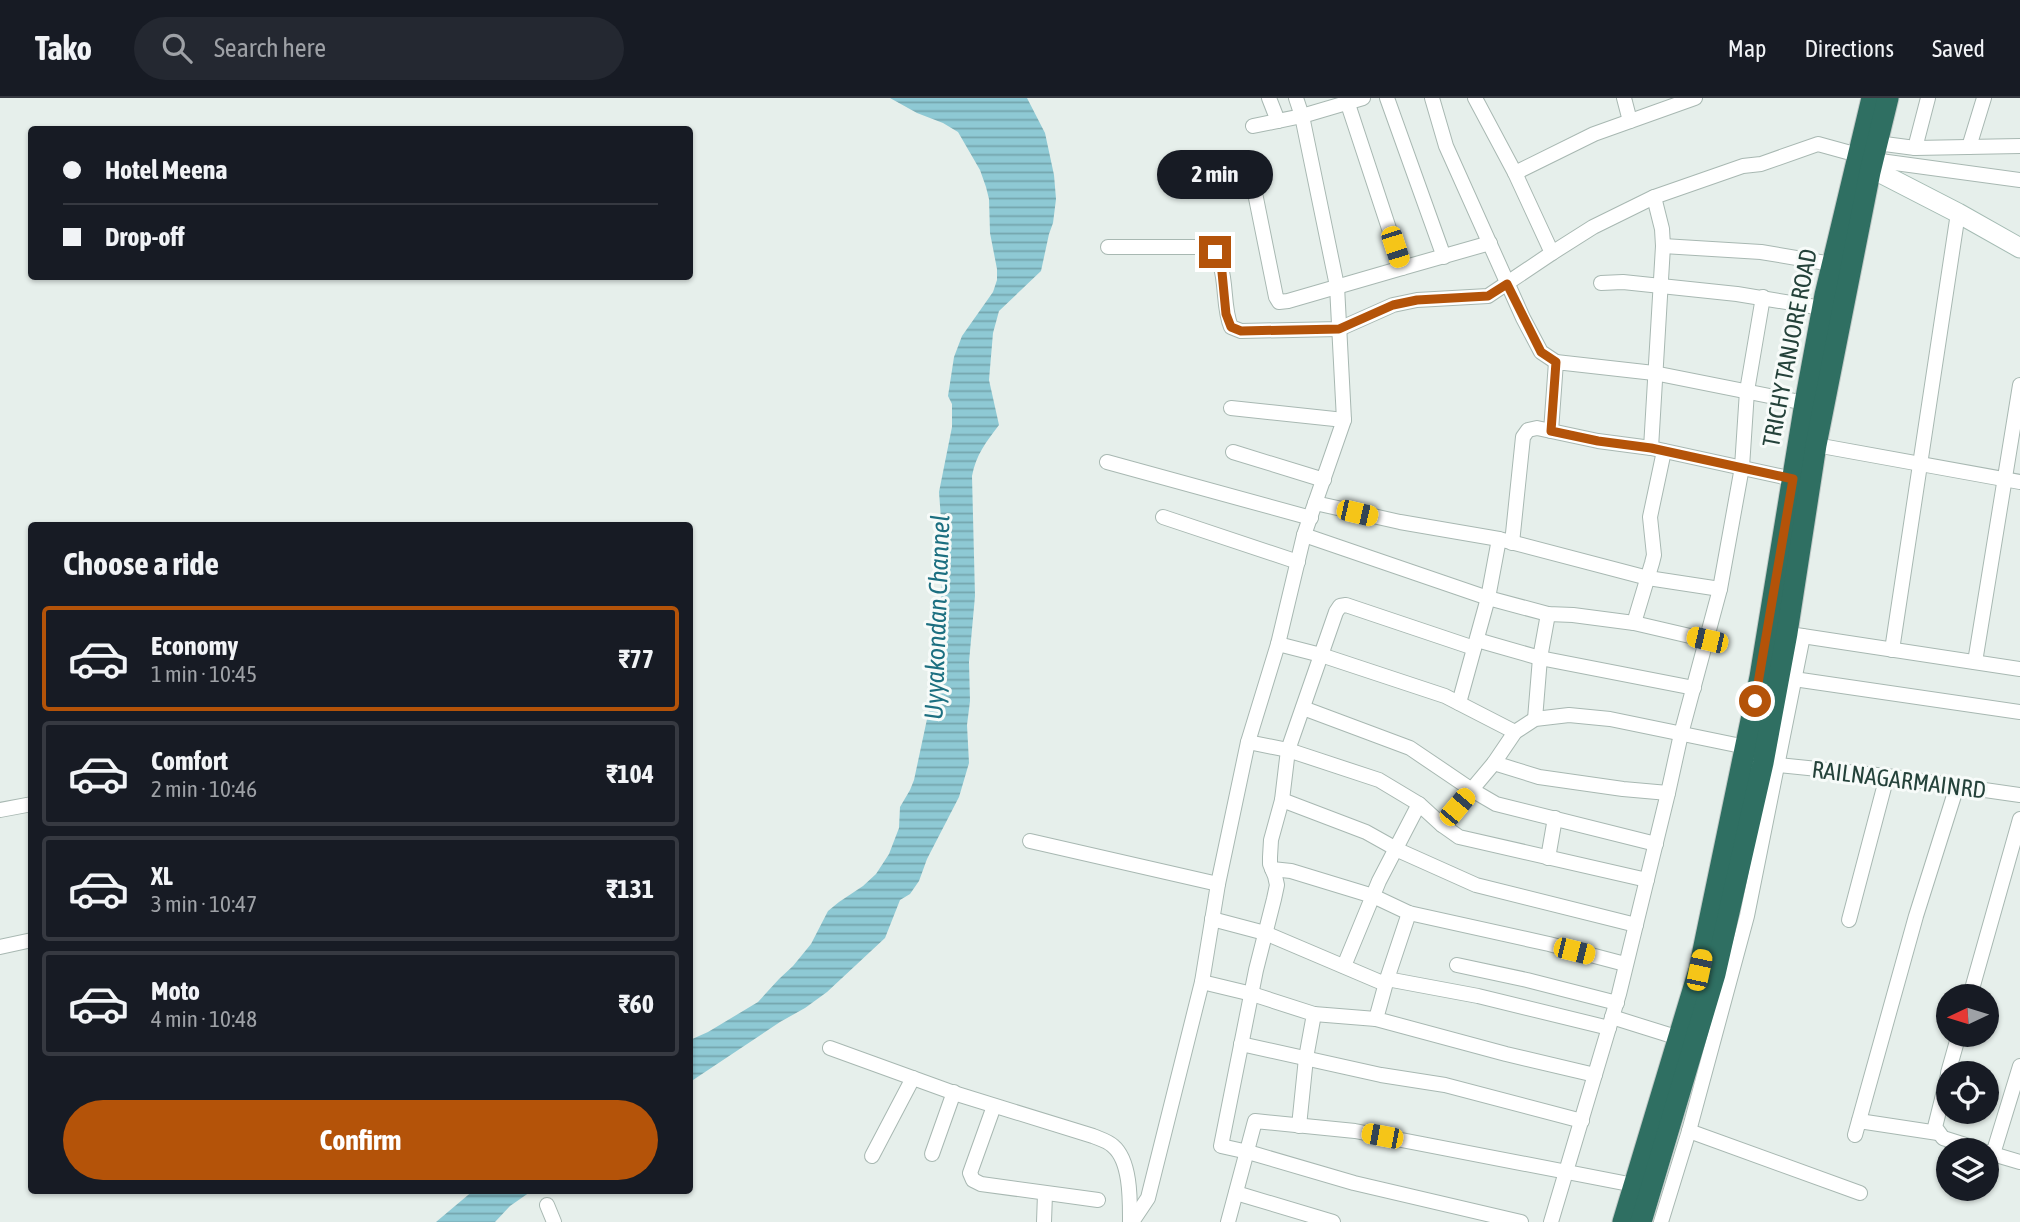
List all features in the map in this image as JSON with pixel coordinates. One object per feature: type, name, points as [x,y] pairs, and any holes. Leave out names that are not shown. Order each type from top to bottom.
[{"type":"highway","name":"TRICHY TANJORE ROAD","points":[[1641,1222],[1716,974],[1795,634],[1816,445],[1867,157],[1872,98]]},
{"type":"highway","name":"TRICHY TANJORE ROAD","points":[[1623,1222],[1699,970],[1760,677],[1805,403],[1832,264],[1888,98]]},
{"type":"street","points":[[1269,98],[1278,121]]},
{"type":"street","points":[[1131,1222],[1148,1198],[1202,982],[1218,884],[1248,742],[1278,644],[1304,536],[1344,420],[1337,286],[1296,98]]},
{"type":"street","points":[[1253,126],[1302,116],[1363,98]]},
{"type":"street","points":[[1387,98],[1444,257]]},
{"type":"street","points":[[1432,98],[1446,146],[1507,284],[1541,352],[1556,362],[1654,373],[1805,403]]},
{"type":"street","points":[[1475,98],[1515,173],[1552,253]]},
{"type":"street","points":[[1624,98],[1630,121]]},
{"type":"street","points":[[1515,173],[1594,134],[1695,98]]},
{"type":"street","points":[[1915,148],[1928,98]]},
{"type":"street","points":[[1969,147],[1984,98]]},
{"type":"street","points":[[1347,101],[1402,268]]},
{"type":"street","points":[[1108,247],[1207,247],[1215,252],[1221,262],[1226,314],[1231,327],[1241,331],[1339,329],[1393,305],[1417,300],[1488,296],[1583,232],[1654,198],[1743,166],[1760,164],[1818,144],[1867,157],[2020,180]]},
{"type":"street","points":[[1867,157],[1915,148],[2020,146]]},
{"type":"street","points":[[1867,157],[2018,246]]},
{"type":"street","points":[[1255,193],[1279,302],[1490,243]]},
{"type":"street","points":[[1634,624],[1654,555],[1650,517],[1658,449],[1654,373],[1662,229],[1654,198]]},
{"type":"street","points":[[1892,650],[1958,213]]},
{"type":"street","points":[[1662,246],[1761,252],[1832,264]]},
{"type":"street","points":[[1601,283],[1660,285],[1763,297],[1822,308]]},
{"type":"street","points":[[1551,1222],[1613,1016],[1681,734],[1720,589],[1742,467],[1747,391],[1763,297]]},
{"type":"street","points":[[1551,431],[1556,362]]},
{"type":"street","points":[[1975,662],[2020,386]]},
{"type":"street","points":[[1231,408],[1344,420]]},
{"type":"street","points":[[1459,703],[1505,541],[1523,437],[1528,430],[1537,428],[1598,441],[1658,449],[1793,479]]},
{"type":"street","points":[[1816,445],[2020,482]]},
{"type":"street","points":[[1233,452],[1324,480]]},
{"type":"street","points":[[1107,462],[1311,518]]},
{"type":"street","points":[[1315,503],[1505,541],[1648,578],[1720,589]]},
{"type":"street","points":[[1163,517],[1298,562]]},
{"type":"street","points":[[1304,536],[1488,598],[1548,614],[1634,624],[1707,640]]},
{"type":"street","points":[[1521,1222],[1354,1183],[1220,1146],[1276,885],[1269,864],[1271,841],[1282,800],[1288,751],[1336,612],[1340,606],[1346,605],[1476,644],[1694,688]]},
{"type":"street","points":[[1535,719],[1540,658],[1548,614]]},
{"type":"street","points":[[1661,1222],[1689,1131],[1747,916],[1794,680],[1795,634],[2020,669]]},
{"type":"street","points":[[1278,644],[1321,655],[1445,696],[1515,732]]},
{"type":"street","points":[[1794,680],[2020,712]]},
{"type":"street","points":[[1303,708],[1410,748],[1496,804],[1656,844]]},
{"type":"street","points":[[1442,825],[1494,763],[1515,732],[1535,719],[1569,715],[1610,719],[1746,747]]},
{"type":"street","points":[[1248,742],[1288,751],[1379,780],[1419,804],[1459,837],[1647,880]]},
{"type":"street","points":[[1494,763],[1539,777],[1668,793]]},
{"type":"street","name":"RAILNAGARMAINRD","points":[[1778,765],[1887,776],[2020,795]]},
{"type":"street","points":[[1849,920],[1887,776]]},
{"type":"street","points":[[1938,1133],[1857,1128],[1916,916],[1957,786]]},
{"type":"street","points":[[1282,800],[1366,832],[1476,886],[1636,925]]},
{"type":"street","points":[[1344,965],[1373,896],[1419,804]]},
{"type":"street","points":[[0,810],[28,805]]},
{"type":"street","points":[[1548,858],[1555,818]]},
{"type":"street","points":[[1973,984],[2020,820]]},
{"type":"street","points":[[1031,841],[1218,884]]},
{"type":"street","points":[[1272,869],[1373,896],[1409,913],[1625,964]]},
{"type":"street","points":[[1376,1019],[1409,913]]},
{"type":"street","points":[[1212,919],[1265,933],[1386,981],[1613,1016]]},
{"type":"street","points":[[0,947],[28,941]]},
{"type":"street","points":[[1457,965],[1527,980],[1613,1016],[1679,1038]]},
{"type":"street","points":[[1202,982],[1252,994],[1314,1014],[1376,1019],[1595,1075]]},
{"type":"street","points":[[1298,1126],[1314,1014]]},
{"type":"street","points":[[1241,1044],[1381,1075],[1446,1085],[1583,1121]]},
{"type":"street","points":[[830,1048],[1112,1144],[1128,1175],[1131,1222]]},
{"type":"street","points":[[1992,1138],[2020,1066]]},
{"type":"street","points":[[872,1156],[913,1078]]},
{"type":"street","points":[[932,1154],[954,1092]]},
{"type":"street","points":[[994,1106],[970,1173],[973,1180],[981,1184],[1098,1200]]},
{"type":"street","points":[[1936,1118],[1938,1133],[1943,1138]]},
{"type":"street","points":[[1228,1222],[1255,1122],[1355,1131],[1634,1185]]},
{"type":"street","points":[[1689,1131],[1860,1193]]},
{"type":"street","points":[[1999,1156],[2020,1162]]},
{"type":"street","points":[[1236,1193],[1333,1222]]},
{"type":"street","points":[[1044,1222],[1045,1194]]},
{"type":"street","points":[[547,1205],[553,1222]]},
{"type":"water","points":[[890,98],[1027,98],[1045,133],[1056,199],[1041,271],[999,311],[993,333],[989,380],[999,425],[979,455],[972,476],[975,596],[969,662],[969,763],[959,797],[927,859],[919,881],[910,894],[900,900],[885,938],[827,992],[693,1080],[693,1039],[758,1002],[811,944],[828,911],[876,874],[889,854],[899,828],[900,807],[914,780],[933,691],[944,560],[939,492],[952,427],[952,404],[948,396],[954,357],[962,336],[993,292],[997,280],[990,233],[989,199],[980,170],[958,132]]},
{"type":"water","points":[[469,1194],[527,1194],[510,1206],[495,1222],[436,1222]]},
{"type":"route","points":[[1215,252],[1221,262],[1226,314],[1231,327],[1241,331],[1339,329],[1393,305],[1417,300],[1488,296],[1507,284],[1541,352],[1556,362],[1551,431],[1651,448],[1793,479],[1755,701]]},
{"type":"water label","name":"Uyyakondan Channel","points":[[937,617]]}]
